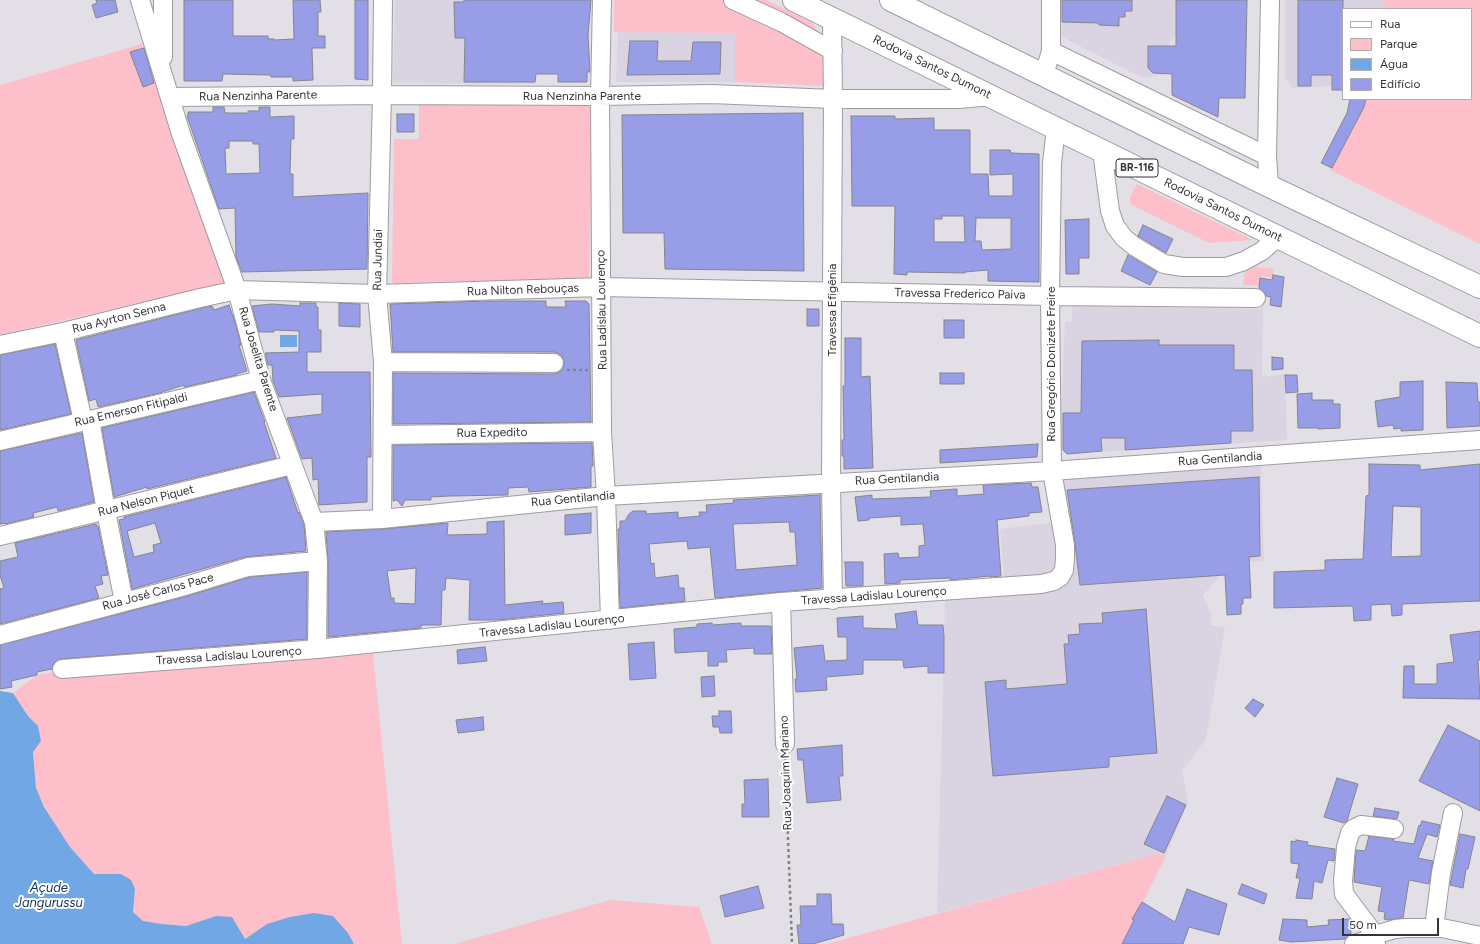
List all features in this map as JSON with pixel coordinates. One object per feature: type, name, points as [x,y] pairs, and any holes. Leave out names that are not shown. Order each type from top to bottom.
[{"type":"highway","name":"Rodovia Santos Dumont","points":[[794,0],[832,20],[993,96],[1278,238],[1480,336]]},
{"type":"highway","points":[[891,0],[1269,186],[1480,287]]},
{"type":"street","name":"Rua Joselita Parente","points":[[140,0],[171,97],[181,134],[237,290],[262,380],[314,522],[318,560],[317,649]]},
{"type":"street","name":"Rua Joselita Parente","points":[[163,0],[164,75]]},
{"type":"street","name":"Rua Jundiaí","points":[[382,519],[383,362],[377,294],[383,0]]},
{"type":"street","name":"Rua Ladislau Lourenço","points":[[602,0],[600,96],[602,432],[606,496],[610,620]]},
{"type":"street","points":[[733,0],[781,22],[833,51]]},
{"type":"street","points":[[1044,75],[1051,50],[1051,0]]},
{"type":"street","points":[[1269,186],[1267,156],[1270,0]]},
{"type":"street","name":"Travessa Efigênia","points":[[832,20],[833,600]]},
{"type":"street","points":[[1051,50],[1267,156]]},
{"type":"street","name":"Rua Nenzinha Parente","points":[[171,97],[382,95],[600,96],[711,94],[833,99],[959,100],[993,96]]},
{"type":"street","name":"Rua Gregório Donizete Freire","points":[[1041,584],[1054,581],[1060,577],[1064,570],[1065,545],[1052,471],[1050,296],[1052,163],[1056,128]]},
{"type":"street","points":[[1102,150],[1110,211],[1115,226],[1124,238],[1134,246],[1164,264],[1183,267],[1226,267],[1244,261],[1278,238]]},
{"type":"street","name":"Rua Nilton Rebouças","points":[[237,290],[377,294],[601,287],[832,291]]},
{"type":"street","name":"Rua Ayrton Senna","points":[[0,345],[63,332],[237,290]]},
{"type":"street","name":"Travessa Frederico Paiva","points":[[832,291],[1050,296],[1256,298]]},
{"type":"street","points":[[63,332],[86,420],[124,602]]},
{"type":"street","points":[[383,362],[560,367]]},
{"type":"street","name":"Rua Emerson Fitipaldi","points":[[0,441],[262,380]]},
{"type":"street","name":"Rua Expedito","points":[[382,435],[602,432]]},
{"type":"street","name":"Rua Gentilandia","points":[[314,522],[382,519],[606,496],[1052,471],[1480,440]]},
{"type":"street","name":"Rua Nelson Piquet","points":[[0,536],[292,465]]},
{"type":"street","name":"Rua José Carlos Pace","points":[[0,635],[185,586],[248,567],[318,560]]},
{"type":"street","name":"Travessa Ladislau Lourenço","points":[[62,669],[317,649],[781,602],[833,600],[1041,584]]},
{"type":"street","name":"Rua Joaquim Mariano","points":[[781,602],[785,744]]},
{"type":"street","points":[[1434,928],[1441,873],[1453,813]]},
{"type":"street","points":[[1376,940],[1344,894],[1343,881],[1346,847],[1350,833],[1353,829],[1361,825],[1394,829]]},
{"type":"street","points":[[1354,944],[1376,940],[1395,929],[1442,928],[1480,936]]},
{"type":"path","points":[[560,367],[602,370]]},
{"type":"path","name":"Rua Joaquim Mariano","points":[[785,744],[789,898],[792,944]]},
{"type":"shaded area","points":[[395,0],[536,0],[536,84],[393,83]]},
{"type":"shaded area","points":[[1062,0],[1175,0],[1175,36],[1167,46],[1166,74],[1143,78],[1062,37]]},
{"type":"shaded area","points":[[1285,0],[1384,0],[1385,8],[1342,8],[1342,90],[1333,90],[1332,86],[1293,88],[1285,79]]},
{"type":"shaded area","points":[[618,32],[736,33],[735,82],[616,82]]},
{"type":"shaded area","points":[[1072,306],[1263,309],[1262,377],[1285,374],[1287,440],[1067,454],[1060,448],[1065,322],[1072,321]]},
{"type":"shaded area","points":[[1261,466],[1264,561],[1232,563],[1203,595],[1212,616],[1210,625],[1225,628],[1206,739],[1182,771],[1188,802],[1166,856],[1157,854],[937,913],[945,595],[1005,590],[1000,529],[1066,521],[1059,477]]},
{"type":"green space","points":[[614,0],[766,0],[813,23],[822,40],[828,66],[823,86],[735,82],[735,33],[614,32]]},
{"type":"green space","points":[[1384,0],[1480,0],[1480,244],[1330,170],[1364,107],[1366,100],[1472,100],[1472,8],[1385,8]]},
{"type":"green space","points":[[142,44],[224,283],[0,335],[0,85]]},
{"type":"green space","points":[[419,104],[593,106],[589,278],[392,283],[394,139],[419,139]]},
{"type":"green space","points":[[1137,184],[1253,240],[1209,243],[1130,204],[1130,196]]},
{"type":"green space","points":[[1252,266],[1274,269],[1272,278],[1262,276],[1261,286],[1243,285],[1245,271],[1247,268]]},
{"type":"green space","points":[[373,653],[402,944],[354,944],[348,933],[267,924],[245,939],[216,916],[186,926],[143,921],[133,912],[135,889],[94,874],[70,847],[44,807],[36,788],[33,752],[41,741],[38,726],[28,716],[13,693],[37,675],[55,672]]},
{"type":"green space","points":[[1157,854],[1166,856],[1122,944],[826,944]]},
{"type":"green space","points":[[610,900],[699,907],[712,944],[455,944]]},
{"type":"water","points":[[280,335],[297,335],[297,347],[280,347]]},
{"type":"water","name":"Açude Jangurussu","points":[[0,691],[13,693],[28,716],[38,726],[41,741],[33,752],[36,788],[44,807],[70,847],[94,874],[121,874],[131,880],[135,889],[133,912],[143,921],[186,926],[216,916],[232,917],[245,939],[267,924],[290,917],[314,913],[333,916],[348,933],[354,944],[0,944]]},
{"type":"building","points":[[96,0],[115,0],[118,12],[96,18],[92,5],[97,3]]},
{"type":"building","points":[[184,0],[233,0],[233,36],[268,36],[268,39],[274,40],[294,39],[293,0],[320,0],[321,12],[318,12],[318,36],[325,36],[325,48],[312,48],[313,80],[293,81],[293,77],[223,74],[222,81],[184,81]]},
{"type":"building","points":[[355,0],[368,0],[368,80],[355,79]]},
{"type":"building","points":[[464,0],[591,0],[588,35],[590,72],[587,72],[587,82],[558,82],[558,74],[536,74],[535,82],[464,82],[465,38],[455,38],[454,2],[464,2]]},
{"type":"building","points":[[1062,0],[1132,0],[1132,11],[1125,11],[1125,17],[1119,17],[1119,26],[1099,25],[1099,23],[1062,22]]},
{"type":"building","points":[[1176,0],[1247,0],[1245,98],[1219,98],[1218,117],[1172,95],[1172,74],[1153,73],[1148,68],[1148,46],[1176,46]]},
{"type":"building","points":[[1298,0],[1343,0],[1342,90],[1332,90],[1332,75],[1311,75],[1311,86],[1298,86]]},
{"type":"building","points":[[630,41],[658,41],[657,61],[691,61],[693,42],[721,42],[720,74],[627,75]]},
{"type":"building","points":[[144,48],[154,83],[143,87],[130,52]]},
{"type":"building","points":[[1350,100],[1366,100],[1364,107],[1332,168],[1321,163],[1347,113]]},
{"type":"building","points":[[213,107],[224,107],[225,113],[248,113],[248,111],[259,111],[259,107],[270,107],[270,117],[294,116],[294,139],[291,139],[290,174],[293,174],[293,197],[368,193],[367,269],[242,272],[236,257],[235,208],[219,209],[187,116],[188,112],[213,112]],"holes":[[[229,141],[253,141],[253,144],[259,144],[260,173],[226,174],[225,148],[229,148]]]},
{"type":"building","points":[[803,113],[804,271],[665,269],[664,233],[623,233],[622,115]]},
{"type":"building","points":[[397,114],[414,114],[414,132],[397,132]]},
{"type":"building","points":[[851,116],[895,116],[895,119],[934,118],[934,130],[970,130],[970,174],[988,174],[989,196],[1013,196],[1013,174],[990,175],[990,150],[1010,150],[1011,153],[1039,154],[1039,282],[988,281],[988,270],[965,273],[907,272],[907,275],[894,274],[895,206],[852,206]],"holes":[[[942,216],[964,216],[965,242],[934,242],[934,219],[942,219]],[[976,218],[1011,218],[1011,249],[982,250],[981,241],[975,241]]]},
{"type":"building","points":[[1089,219],[1089,258],[1079,258],[1079,274],[1066,274],[1065,220]]},
{"type":"building","points":[[1143,225],[1173,239],[1166,253],[1138,236]]},
{"type":"building","points":[[1128,255],[1157,272],[1150,285],[1121,271]]},
{"type":"building","points":[[1273,275],[1284,277],[1281,307],[1270,305],[1271,297],[1266,296],[1265,293],[1259,288],[1260,278],[1272,280]]},
{"type":"building","points":[[546,301],[546,307],[566,307],[565,301],[586,301],[589,304],[591,422],[393,424],[393,373],[554,374],[563,369],[563,358],[560,354],[554,352],[393,352],[390,304]]},
{"type":"building","points":[[300,303],[316,303],[316,307],[318,307],[318,330],[321,330],[321,352],[307,352],[307,372],[370,372],[371,457],[367,457],[367,502],[319,505],[318,479],[313,480],[312,458],[302,459],[287,418],[322,414],[322,394],[279,397],[273,381],[272,365],[268,365],[265,353],[299,352],[299,331],[274,330],[274,332],[259,332],[252,306],[272,304],[300,306]]},
{"type":"building","points":[[339,303],[360,304],[360,327],[339,326]]},
{"type":"building","points":[[229,305],[236,325],[241,345],[239,345],[247,371],[236,374],[237,375],[184,387],[184,385],[156,394],[98,407],[96,399],[89,401],[76,340],[202,308],[212,306],[214,310]]},
{"type":"building","points":[[807,309],[819,309],[819,326],[807,326]]},
{"type":"building","points":[[944,320],[964,320],[964,338],[944,338]]},
{"type":"building","points":[[845,338],[861,338],[861,377],[870,376],[873,468],[844,469],[842,440],[844,440],[843,386],[845,386]]},
{"type":"building","points":[[1159,340],[1159,345],[1234,345],[1234,370],[1252,370],[1253,431],[1231,431],[1231,443],[1125,450],[1125,438],[1101,438],[1102,451],[1067,454],[1063,450],[1063,413],[1081,413],[1082,341]]},
{"type":"building","points":[[55,344],[71,414],[0,430],[0,355]]},
{"type":"building","points":[[1272,357],[1283,358],[1283,369],[1272,370]]},
{"type":"building","points":[[940,373],[964,373],[964,384],[940,384]]},
{"type":"building","points":[[1285,375],[1297,375],[1298,392],[1286,393]]},
{"type":"building","points":[[1423,381],[1423,430],[1401,431],[1401,428],[1394,429],[1393,425],[1378,427],[1375,401],[1400,397],[1400,382]]},
{"type":"building","points":[[1446,382],[1477,383],[1478,402],[1480,402],[1480,426],[1447,428]]},
{"type":"building","points":[[254,392],[276,458],[147,489],[147,487],[114,497],[102,428]]},
{"type":"building","points":[[1312,393],[1312,400],[1333,400],[1333,404],[1340,404],[1340,428],[1298,428],[1297,394]]},
{"type":"building","points":[[82,433],[94,502],[58,511],[57,507],[33,513],[34,517],[0,524],[0,451]]},
{"type":"building","points":[[592,443],[593,466],[591,466],[591,487],[529,492],[528,487],[508,488],[508,495],[431,497],[431,500],[405,500],[402,506],[397,500],[393,501],[393,445]]},
{"type":"building","points":[[1038,444],[1037,457],[940,463],[940,450]]},
{"type":"building","points":[[1369,464],[1420,465],[1420,470],[1480,464],[1480,601],[1402,604],[1402,615],[1392,616],[1391,604],[1371,605],[1371,620],[1354,621],[1353,606],[1274,608],[1274,572],[1325,570],[1325,560],[1363,559],[1366,496],[1369,495]],"holes":[[[1393,506],[1421,507],[1421,556],[1391,557]]]},
{"type":"building","points":[[286,477],[298,513],[299,512],[304,524],[306,551],[245,557],[132,589],[119,520],[124,519],[124,517]],"holes":[[[155,523],[161,543],[153,545],[154,552],[134,557],[127,531]]]},
{"type":"building","points":[[1259,477],[1260,556],[1249,557],[1251,598],[1243,598],[1243,604],[1241,604],[1241,614],[1227,615],[1225,575],[1080,585],[1067,490]]},
{"type":"building","points":[[1031,483],[1032,487],[1038,487],[1042,512],[1029,513],[1029,516],[997,520],[1001,576],[950,580],[950,578],[900,580],[900,583],[885,584],[884,554],[898,553],[899,558],[919,557],[919,546],[925,545],[923,524],[901,525],[901,516],[869,518],[869,520],[858,521],[855,497],[872,495],[872,499],[931,497],[930,491],[957,489],[957,496],[984,494],[983,485]]},
{"type":"building","points":[[820,495],[822,588],[715,598],[710,547],[688,549],[687,541],[649,544],[651,564],[654,563],[655,578],[678,575],[679,588],[684,588],[685,601],[620,608],[618,529],[620,529],[620,521],[625,521],[629,514],[633,511],[646,511],[646,514],[678,512],[678,518],[700,516],[699,512],[707,512],[706,505],[734,503],[733,500]],"holes":[[[789,522],[790,532],[795,532],[797,565],[736,570],[733,524]]]},
{"type":"building","points":[[591,513],[591,533],[565,535],[565,515]]},
{"type":"building","points":[[504,521],[505,605],[543,601],[542,604],[563,602],[564,613],[498,620],[469,620],[470,580],[446,578],[445,590],[442,590],[441,625],[421,625],[421,628],[328,637],[328,561],[326,532],[383,529],[448,523],[447,535],[487,534],[487,522]],"holes":[[[416,568],[415,604],[394,603],[394,598],[391,598],[387,571]]]},
{"type":"building","points":[[96,524],[98,526],[108,575],[101,576],[103,584],[95,586],[99,598],[0,624],[0,589],[4,588],[0,575],[0,561],[18,557],[15,543]]},
{"type":"building","points":[[845,562],[863,562],[863,586],[846,586]]},
{"type":"building","points":[[307,572],[307,639],[61,659],[53,664],[52,669],[37,672],[37,675],[11,681],[12,687],[0,689],[0,645],[188,596],[250,577]]},
{"type":"building","points":[[1146,609],[1157,753],[1109,757],[1109,767],[993,776],[985,682],[1006,680],[1006,689],[1067,684],[1064,644],[1069,644],[1068,635],[1080,634],[1079,624],[1103,623],[1102,613]]},
{"type":"building","points":[[916,611],[918,625],[943,625],[944,673],[928,673],[928,666],[904,668],[903,660],[863,660],[863,674],[826,677],[827,690],[796,692],[795,679],[797,679],[794,648],[823,645],[825,661],[847,660],[847,637],[838,637],[837,618],[863,616],[863,628],[897,629],[895,614]]},
{"type":"building","points":[[712,623],[712,625],[741,623],[741,626],[771,626],[772,654],[754,654],[754,648],[726,650],[727,662],[718,662],[718,666],[708,666],[708,651],[675,653],[674,629],[697,627],[697,624]]},
{"type":"building","points":[[1480,631],[1480,660],[1478,660],[1480,699],[1403,698],[1404,666],[1414,666],[1414,684],[1437,684],[1437,664],[1454,662],[1450,635]]},
{"type":"building","points":[[654,642],[656,678],[630,680],[628,644]]},
{"type":"building","points":[[485,647],[487,661],[458,664],[457,650]]},
{"type":"building","points":[[714,676],[715,696],[702,697],[701,677]]},
{"type":"building","points":[[1253,699],[1264,705],[1255,717],[1245,708]]},
{"type":"building","points":[[719,711],[731,711],[732,733],[720,733],[719,727],[713,727],[712,716],[719,716]]},
{"type":"building","points":[[483,717],[484,730],[458,733],[456,720]]},
{"type":"building","points":[[1448,725],[1480,741],[1480,811],[1419,781]]},
{"type":"building","points":[[842,745],[843,776],[839,776],[841,800],[807,803],[803,760],[798,760],[797,749]]},
{"type":"building","points":[[1337,778],[1358,784],[1347,821],[1344,823],[1324,817]]},
{"type":"building","points":[[768,779],[769,817],[742,817],[742,804],[745,804],[744,780]]},
{"type":"building","points":[[1167,796],[1186,805],[1164,853],[1144,844]]},
{"type":"building","points":[[1375,808],[1399,812],[1397,819],[1373,816]]},
{"type":"building","points":[[1422,821],[1440,825],[1437,837],[1427,834],[1418,858],[1433,861],[1429,884],[1409,880],[1403,918],[1388,920],[1384,919],[1385,912],[1378,911],[1382,887],[1354,882],[1356,850],[1365,851],[1369,836],[1394,839],[1393,841],[1414,844],[1419,825],[1420,826]]},
{"type":"building","points":[[1460,834],[1475,837],[1468,869],[1466,869],[1463,888],[1450,885]]},
{"type":"building","points":[[1296,840],[1308,842],[1307,845],[1335,849],[1334,861],[1328,860],[1322,883],[1314,881],[1312,899],[1296,898],[1300,878],[1296,878],[1299,864],[1291,863],[1291,841],[1296,842]]},
{"type":"building","points":[[1242,884],[1267,894],[1264,904],[1238,894]]},
{"type":"building","points":[[758,886],[764,908],[725,917],[720,896]]},
{"type":"building","points":[[1187,889],[1227,904],[1219,935],[1189,927],[1183,944],[1122,944],[1134,920],[1132,919],[1142,902],[1175,922]]},
{"type":"building","points":[[817,894],[831,894],[832,924],[843,924],[844,935],[813,944],[799,944],[797,925],[801,925],[800,906],[817,906]]},
{"type":"building","points":[[1283,919],[1307,920],[1307,927],[1329,925],[1328,920],[1350,919],[1351,934],[1345,939],[1291,942],[1279,940]]}]
